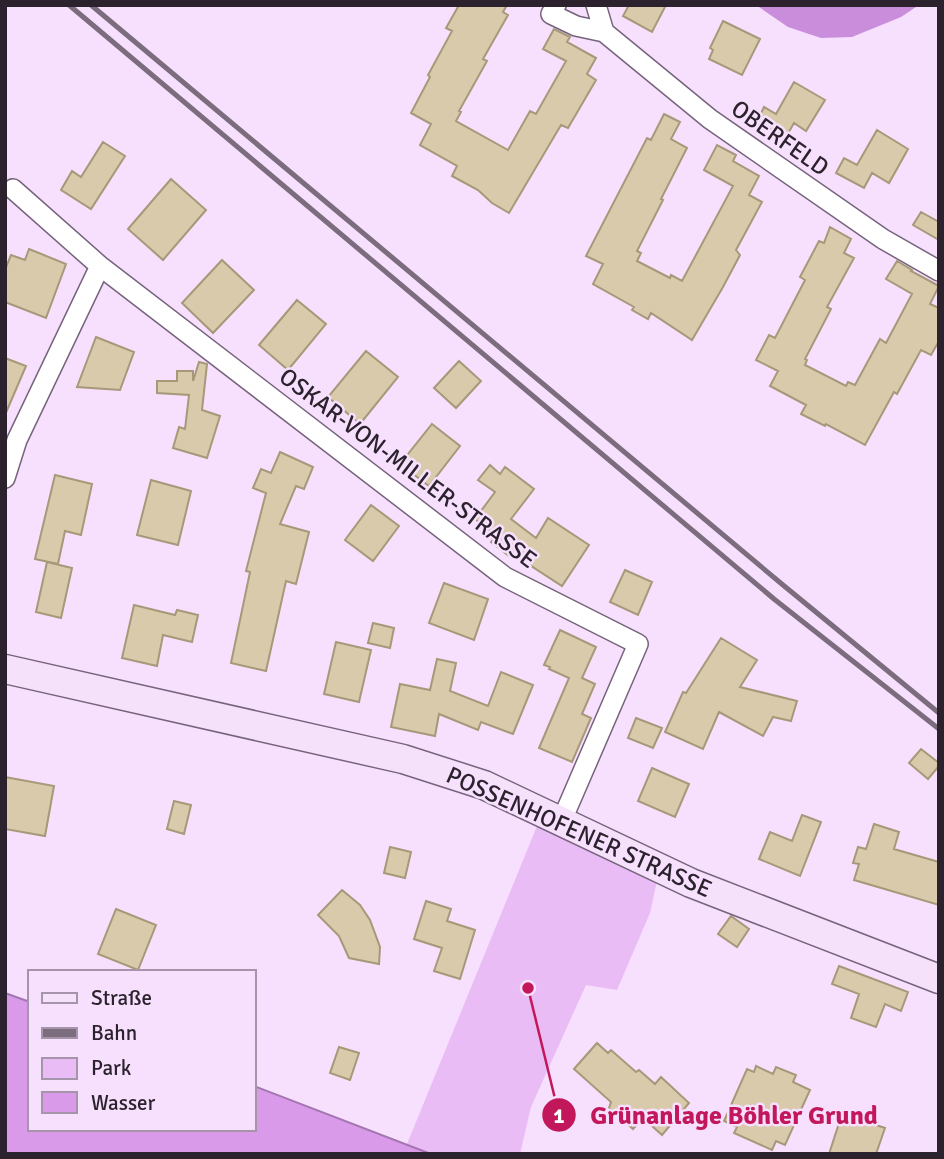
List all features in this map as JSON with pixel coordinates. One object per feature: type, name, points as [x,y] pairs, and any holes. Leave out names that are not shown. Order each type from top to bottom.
[{"type":"main road","name":"POSSENHOFENER STRASSE","points":[[5,669],[403,759],[484,785],[691,883],[939,979]]},
{"type":"street","name":"OBERFELD","points":[[556,5],[551,14],[576,26],[604,32],[710,119],[883,239],[939,271]]},
{"type":"street","points":[[596,5],[604,32]]},
{"type":"street","name":"OSKAR-VON-MILLER-STRASSE","points":[[13,189],[100,266],[505,577],[638,644],[562,820]]},
{"type":"street","points":[[5,478],[17,440],[100,266]]},
{"type":"green space","points":[[537,826],[657,881],[650,913],[617,990],[586,985],[531,1107],[520,1154],[431,1154],[407,1144]]},
{"type":"shaded area","points":[[756,5],[919,5],[901,17],[852,37],[821,38],[788,27]]},
{"type":"water","points":[[5,993],[28,1001],[28,1131],[256,1131],[256,1087],[431,1154],[5,1154]]},
{"type":"building","points":[[459,5],[507,5],[503,12],[508,15],[483,59],[487,61],[456,121],[508,150],[530,111],[536,114],[566,61],[543,49],[554,29],[570,37],[567,42],[596,58],[587,74],[596,80],[568,128],[561,125],[509,213],[478,190],[452,176],[457,166],[420,145],[431,124],[411,113],[452,31],[446,28]]},
{"type":"building","points":[[629,5],[666,5],[652,32],[623,16]]},
{"type":"building","points":[[723,21],[760,39],[742,75],[709,59],[713,50],[710,48]]},
{"type":"building","points":[[794,82],[825,100],[806,131],[794,123],[786,137],[757,122],[764,107],[776,114]]},
{"type":"building","points":[[664,114],[680,122],[671,139],[687,148],[637,251],[641,253],[637,261],[670,278],[671,275],[682,281],[733,186],[704,170],[717,145],[736,155],[733,161],[759,176],[749,195],[762,202],[736,250],[740,255],[692,340],[651,313],[648,319],[632,310],[634,307],[593,284],[603,264],[586,256],[647,138],[651,140]]},
{"type":"building","points":[[877,130],[908,149],[889,183],[872,173],[864,188],[836,173],[844,158],[857,165]]},
{"type":"building","points":[[103,142],[125,156],[91,209],[61,190],[72,171],[81,177]]},
{"type":"building","points":[[171,179],[206,210],[163,260],[128,229]]},
{"type":"building","points":[[921,212],[939,222],[939,240],[913,225]]},
{"type":"building","points":[[830,227],[851,239],[844,253],[854,258],[827,307],[831,309],[805,359],[805,365],[846,386],[848,382],[855,385],[880,339],[886,343],[912,294],[886,279],[897,261],[939,286],[930,304],[939,308],[939,341],[931,355],[921,350],[865,445],[801,414],[806,405],[770,386],[778,371],[756,360],[769,335],[775,338],[805,280],[800,277],[819,241],[824,243]]},
{"type":"building","points":[[29,249],[66,264],[46,318],[5,302],[5,270],[11,255],[25,260]]},
{"type":"building","points":[[222,260],[254,290],[213,333],[182,303]]},
{"type":"building","points":[[297,300],[326,324],[288,370],[259,345]]},
{"type":"building","points":[[96,337],[134,352],[120,390],[77,387]]},
{"type":"building","points":[[366,351],[398,377],[360,424],[328,397]]},
{"type":"building","points":[[5,358],[26,366],[5,415]]},
{"type":"building","points":[[459,361],[481,381],[456,408],[434,388]]},
{"type":"building","points":[[199,362],[207,364],[202,410],[220,416],[207,458],[173,448],[179,427],[185,429],[189,395],[157,393],[157,381],[177,381],[177,371],[193,371],[193,381]]},
{"type":"building","points":[[432,424],[460,446],[429,486],[400,464]]},
{"type":"building","points":[[280,452],[313,467],[304,489],[296,486],[280,524],[309,532],[296,584],[286,581],[266,671],[231,663],[250,572],[246,571],[266,493],[253,488],[261,469],[271,473]]},
{"type":"building","points":[[490,465],[500,474],[505,467],[534,489],[511,519],[536,538],[548,518],[589,545],[562,586],[511,553],[509,556],[491,542],[496,535],[475,519],[495,492],[478,480]]},
{"type":"building","points":[[55,475],[92,484],[81,535],[65,531],[58,564],[35,559]]},
{"type":"building","points":[[151,480],[191,491],[178,545],[137,535]]},
{"type":"building","points":[[371,505],[399,526],[373,561],[345,540]]},
{"type":"building","points":[[47,562],[72,568],[61,618],[36,612]]},
{"type":"building","points":[[625,570],[652,582],[638,615],[610,602]]},
{"type":"building","points":[[444,583],[488,599],[474,640],[429,623]]},
{"type":"building","points":[[134,605],[175,615],[177,610],[198,615],[192,642],[163,635],[157,666],[122,658]]},
{"type":"building","points":[[373,623],[394,628],[390,648],[368,643]]},
{"type":"building","points":[[560,630],[596,647],[582,678],[595,684],[582,714],[591,718],[572,762],[539,748],[569,678],[544,665]]},
{"type":"building","points":[[721,638],[757,660],[740,687],[797,701],[791,721],[773,717],[763,736],[719,712],[703,749],[665,732],[683,692],[686,693]]},
{"type":"building","points":[[336,642],[371,650],[359,702],[324,694]]},
{"type":"building","points":[[437,659],[456,663],[450,691],[488,706],[501,672],[533,685],[513,734],[481,722],[478,730],[439,714],[435,736],[391,727],[400,684],[430,690]]},
{"type":"building","points":[[636,718],[662,728],[653,748],[628,738]]},
{"type":"building","points":[[921,749],[939,763],[928,779],[909,763]]},
{"type":"building","points":[[652,768],[689,784],[675,817],[638,801]]},
{"type":"building","points":[[5,777],[54,786],[45,836],[5,829]]},
{"type":"building","points":[[174,801],[191,805],[184,834],[167,829]]},
{"type":"building","points":[[802,815],[821,822],[800,876],[759,859],[770,832],[792,841]]},
{"type":"building","points":[[874,824],[899,832],[894,849],[939,862],[939,905],[854,880],[859,864],[853,863],[858,847],[866,849]]},
{"type":"building","points":[[390,847],[411,852],[405,878],[384,873]]},
{"type":"building","points":[[342,890],[360,905],[370,920],[380,947],[379,964],[349,958],[339,936],[318,915]]},
{"type":"building","points":[[426,901],[451,909],[447,921],[475,930],[460,979],[434,971],[442,948],[414,939]]},
{"type":"building","points":[[116,909],[156,925],[138,970],[98,954]]},
{"type":"building","points":[[731,916],[749,929],[737,947],[718,934]]},
{"type":"building","points":[[839,966],[908,992],[901,1011],[885,1004],[876,1027],[851,1018],[859,994],[832,984]]},
{"type":"building","points":[[597,1043],[608,1053],[611,1050],[636,1072],[639,1070],[655,1084],[661,1077],[689,1103],[662,1135],[643,1118],[633,1129],[609,1108],[611,1102],[574,1069]]},
{"type":"building","points":[[339,1047],[359,1053],[350,1080],[330,1073]]},
{"type":"building","points":[[756,1066],[773,1074],[776,1067],[796,1075],[793,1082],[810,1090],[785,1145],[776,1141],[772,1150],[734,1133],[737,1127],[724,1121],[747,1069],[754,1072]]},
{"type":"building","points":[[842,1114],[885,1128],[876,1154],[829,1154]]},
{"type":"railway","points":[[69,5],[774,599],[939,729]]},
{"type":"railway","points":[[91,5],[939,713]]},
{"type":"place","name":"Grünanlage Böhler Grund","points":[[528,988]]}]
